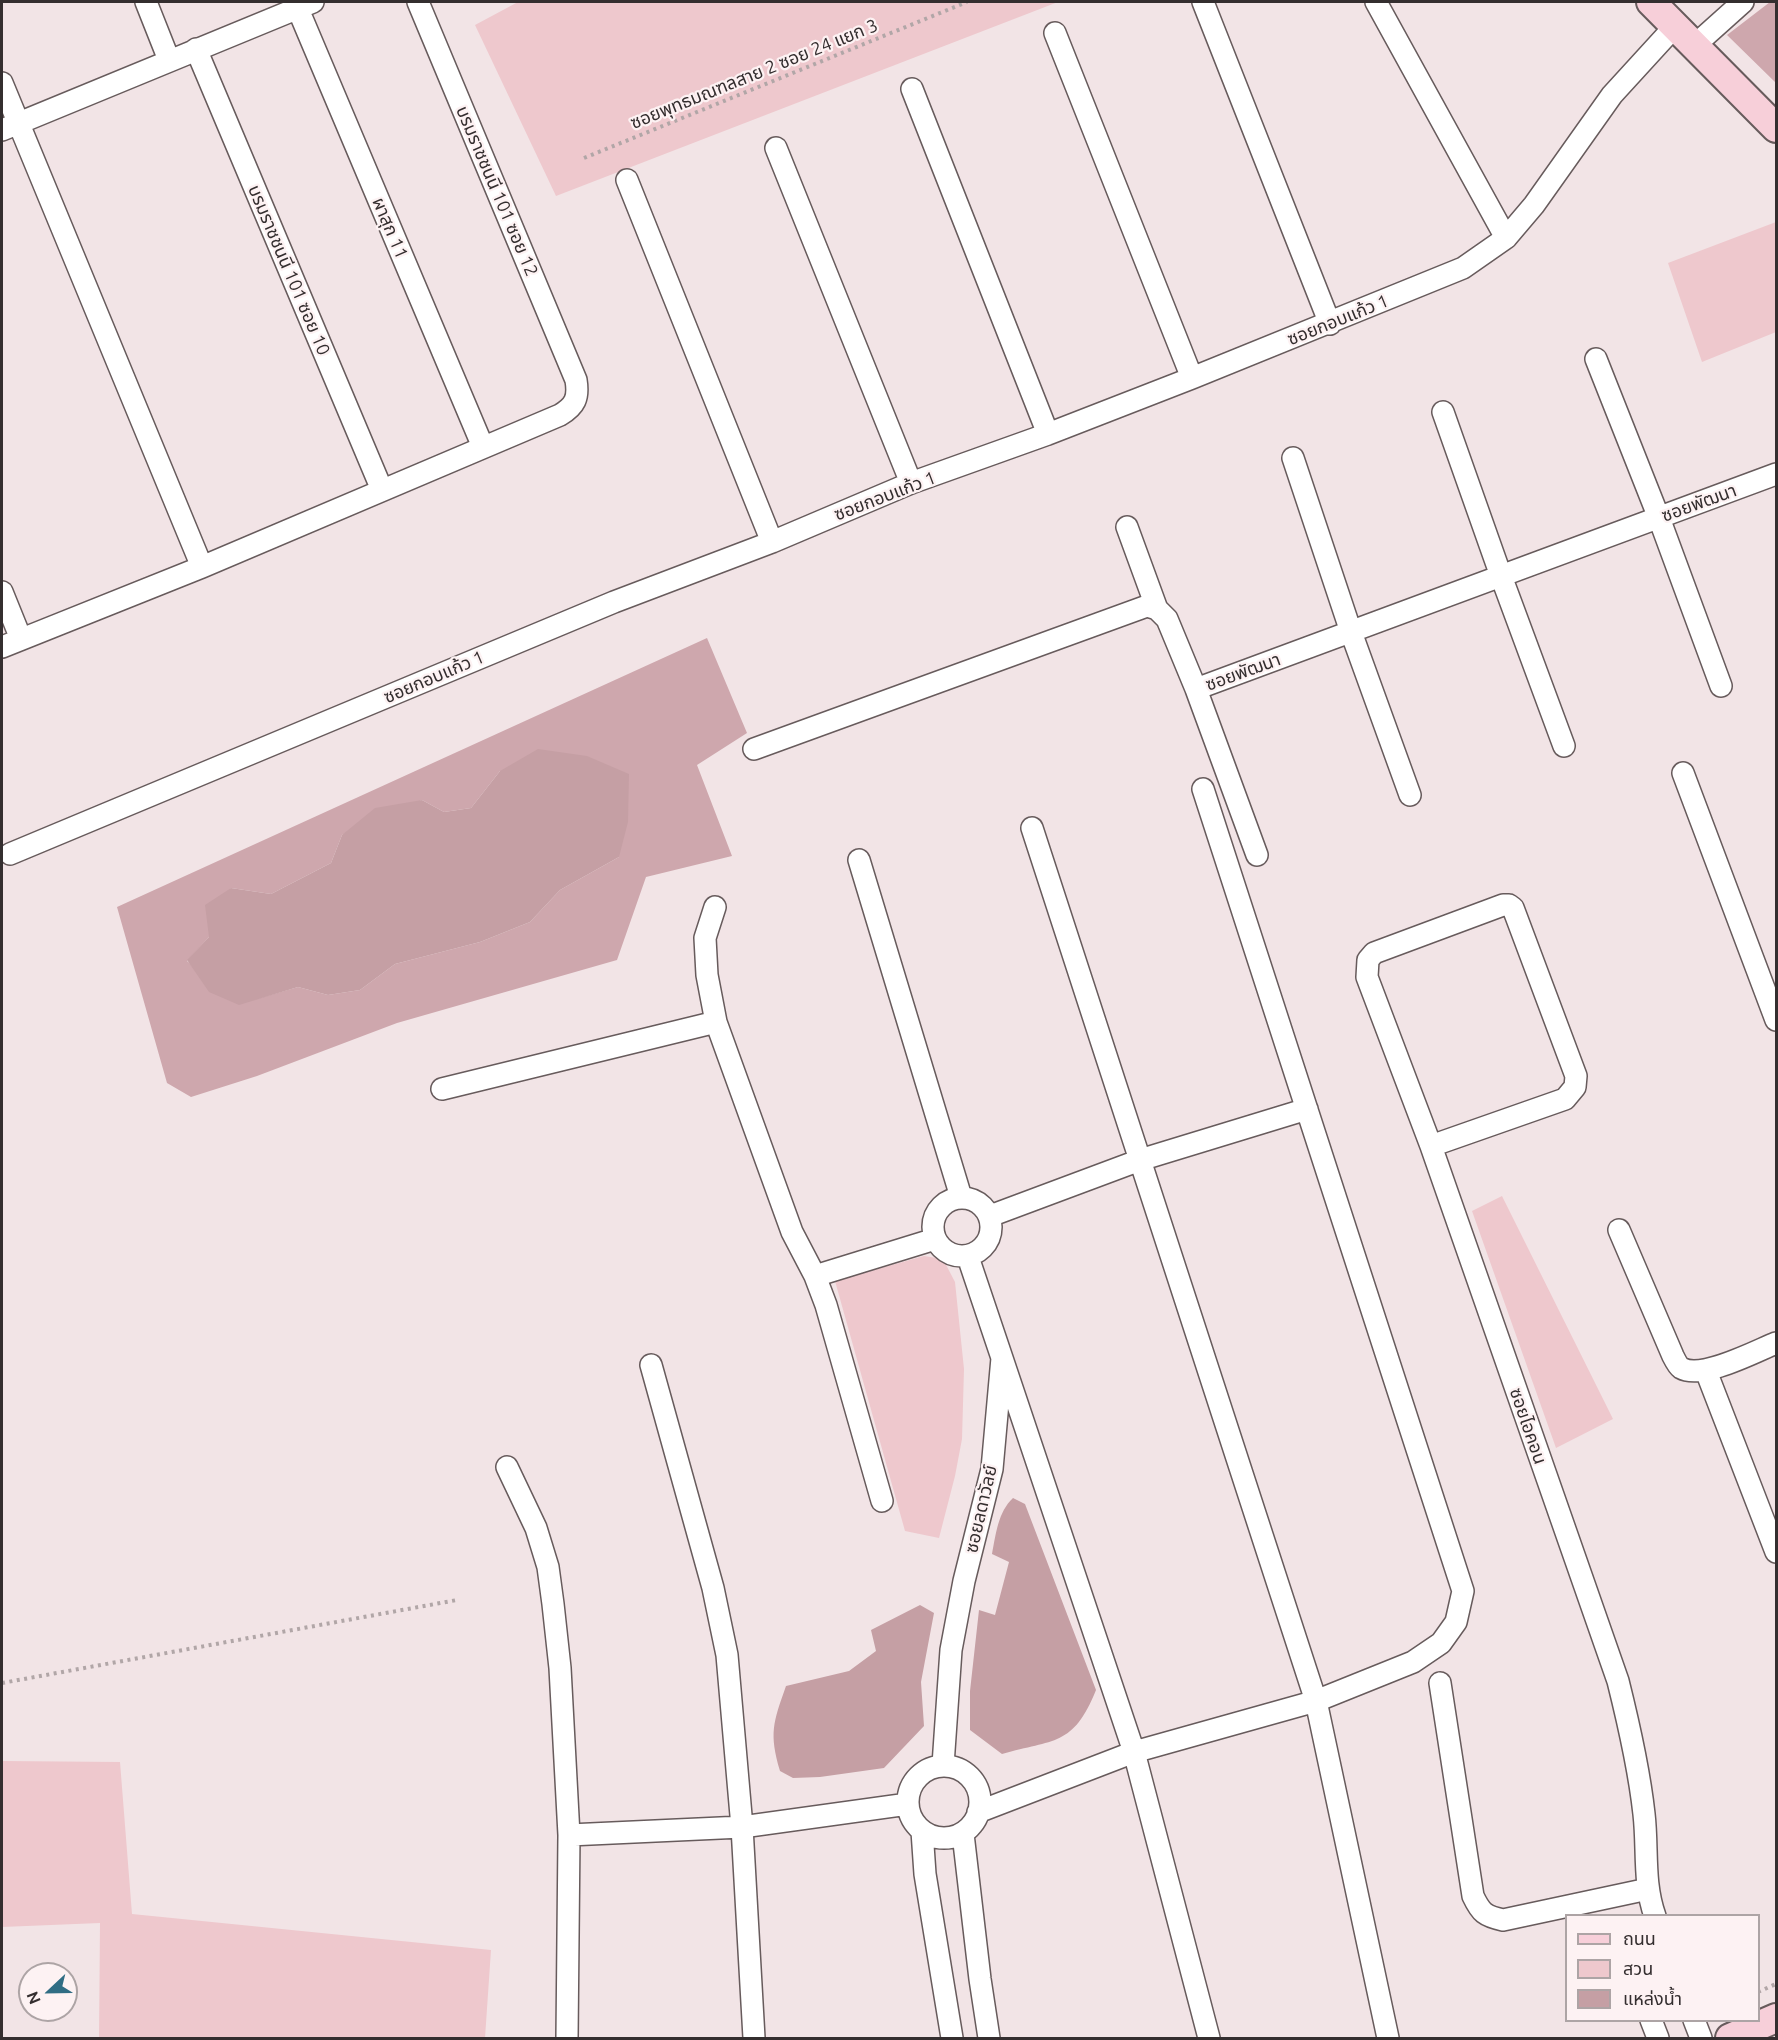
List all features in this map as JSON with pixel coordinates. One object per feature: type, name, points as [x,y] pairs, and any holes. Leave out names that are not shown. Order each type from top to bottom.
[{"type":"street","points":[[146,2],[169,60]]},
{"type":"street","name":"บรมราชชนนี 101 ซอย 12","points":[[418,2],[576,380],[578,394],[572,408],[483,447]]},
{"type":"street","points":[[1203,2],[1330,324]]},
{"type":"street","points":[[1376,2],[1506,238]]},
{"type":"street","points":[[1651,2],[1776,128]]},
{"type":"street","name":"ซอยกอบแก้ว 1","points":[[10,854],[614,602],[772,542],[911,483],[1048,434],[1330,324],[1463,268],[1506,238],[1534,205],[1612,95],[1685,35],[1743,2]]},
{"type":"street","points":[[10,126],[302,4]]},
{"type":"street","name":"ผาสุก 11","points":[[302,4],[483,447]]},
{"type":"street","points":[[1055,33],[1192,378]]},
{"type":"street","name":"บรมราชชนนี 101 ซอย 10","points":[[196,49],[382,490]]},
{"type":"street","points":[[2,83],[10,126],[202,567]]},
{"type":"street","points":[[912,89],[1048,434]]},
{"type":"street","points":[[777,148],[911,483]]},
{"type":"street","points":[[627,180],[772,542]]},
{"type":"street","points":[[1596,359],[1659,518],[1721,686]]},
{"type":"street","points":[[1443,412],[1564,746]]},
{"type":"street","points":[[2,592],[11,643],[202,567],[483,447]]},
{"type":"street","points":[[1293,458],[1410,795]]},
{"type":"street","name":"ซอยพัฒนา","points":[[1127,527],[1157,609],[1167,619],[1196,689],[1776,474]]},
{"type":"street","points":[[754,749],[1147,606],[1157,609]]},
{"type":"street","points":[[1196,689],[1257,855]]},
{"type":"street","points":[[1683,773],[1776,1020]]},
{"type":"street","points":[[978,1812],[1134,1752],[1316,1701],[1413,1662],[1441,1643],[1456,1622],[1463,1591],[1203,789]]},
{"type":"street","points":[[1032,828],[1316,1701],[1388,2038]]},
{"type":"street","points":[[859,860],[961,1197]]},
{"type":"street","name":"ซอยไอคอน","points":[[1431,1146],[1565,1099],[1575,1087],[1576,1076],[1513,908],[1509,905],[1503,905],[1374,953],[1368,960],[1367,977],[1431,1146],[1618,1681],[1636,1756],[1644,1816],[1649,1905]]},
{"type":"street","points":[[715,907],[705,938],[707,975],[716,1022],[792,1232],[815,1276],[826,1305],[882,1501]]},
{"type":"street","points":[[442,1089],[716,1022]]},
{"type":"street","points":[[990,1216],[1140,1160],[1307,1108]]},
{"type":"street","points":[[961,1197],[973,1199],[981,1205],[990,1216],[992,1226],[985,1247],[968,1257],[953,1256],[944,1251],[935,1239],[932,1230],[935,1214],[941,1206],[961,1197]]},
{"type":"street","points":[[1619,1230],[1672,1356],[1680,1368],[1706,1371],[1776,1343]]},
{"type":"street","points":[[815,1276],[935,1239]]},
{"type":"street","name":"ซอยลดาวัลย์","points":[[944,1765],[951,1650],[964,1581],[992,1469],[1002,1358],[968,1257]]},
{"type":"street","points":[[1002,1358],[1134,1752],[1209,2038]]},
{"type":"street","points":[[651,1365],[711,1578],[727,1655],[742,1827],[754,2038]]},
{"type":"street","points":[[1706,1371],[1776,1552]]},
{"type":"street","points":[[507,1467],[536,1528],[548,1567],[560,1668],[569,1835],[567,2038]]},
{"type":"street","points":[[1440,1683],[1473,1896],[1481,1911],[1503,1920],[1649,1905]]},
{"type":"street","points":[[944,1765],[957,1767],[969,1775],[978,1786],[979,1814],[973,1825],[963,1834],[950,1838],[935,1837],[922,1831],[913,1819],[908,1804],[910,1790],[917,1778],[929,1769],[944,1765]]},
{"type":"street","points":[[569,1835],[742,1827],[908,1804]]},
{"type":"street","points":[[922,1831],[925,1874],[952,2038]]},
{"type":"street","points":[[963,1834],[989,2038]]},
{"type":"street","points":[[1730,2038],[1776,2018]]},
{"type":"street","points":[[1652,2022],[1658,2038]]},
{"type":"street","points":[[1695,2022],[1701,2038]]},
{"type":"path","name":"ซอยพุทธมณฑลสาย 2 ซอย 24 แยก 3","points":[[584,158],[967,2]]},
{"type":"path","points":[[2,1683],[457,1600]]},
{"type":"path","points":[[1760,1991],[1776,1984]]},
{"type":"green space","points":[[518,2],[1058,2],[556,196],[475,25]]},
{"type":"green space","points":[[1776,222],[1776,332],[1702,362],[1668,263]]},
{"type":"green space","points":[[1502,1196],[1613,1419],[1556,1448],[1472,1211]]},
{"type":"green space","points":[[924,1256],[943,1259],[955,1282],[964,1369],[962,1439],[939,1538],[905,1531],[835,1281]]},
{"type":"green space","points":[[2,1761],[120,1762],[132,1914],[491,1950],[485,2038],[99,2038],[100,1923],[2,1927]]},
{"type":"shaded area","points":[[1770,2],[1776,2],[1776,83],[1727,35]]},
{"type":"shaded area","points":[[707,638],[747,733],[697,765],[732,856],[646,877],[617,960],[397,1023],[257,1076],[191,1097],[167,1083],[117,907]],"holes":[[[500,771],[619,857],[560,890],[530,922],[480,942],[395,964],[360,990],[328,995],[298,987],[239,1004],[187,961],[209,937],[231,888],[271,894],[331,863],[342,835],[422,800],[444,812],[471,808]]]},
{"type":"water","points":[[538,749],[587,756],[629,774],[628,822],[619,857],[560,890],[530,922],[480,942],[395,964],[360,990],[328,995],[298,987],[239,1005],[209,992],[187,960],[209,937],[205,905],[231,888],[271,894],[331,863],[342,835],[375,808],[422,800],[444,812],[471,808],[500,771]]},
{"type":"water","points":[[1013,1498],[1025,1504],[1096,1690],[1079,1722],[1060,1738],[1002,1754],[970,1730],[970,1691],[979,1610],[995,1615],[1009,1562],[992,1554],[1001,1517]]},
{"type":"water","points":[[920,1605],[934,1613],[921,1682],[924,1726],[884,1768],[820,1777],[793,1778],[780,1771],[774,1747],[774,1728],[786,1686],[849,1671],[876,1651],[871,1630]]}]
